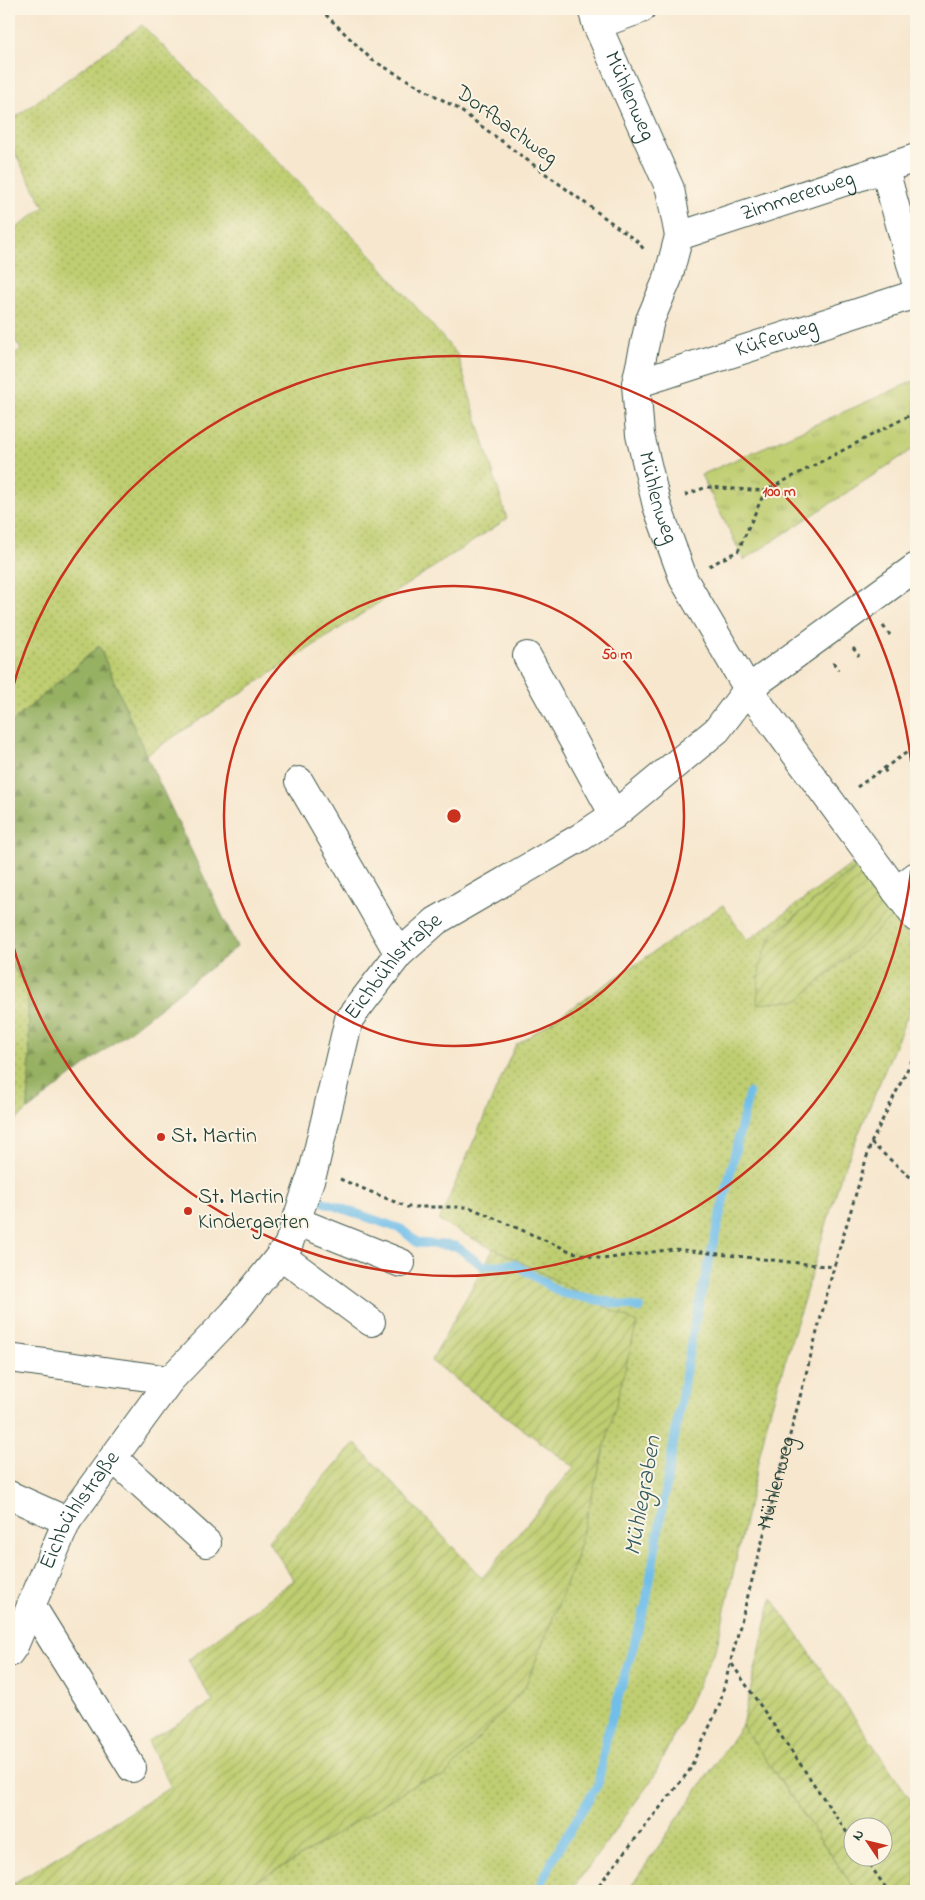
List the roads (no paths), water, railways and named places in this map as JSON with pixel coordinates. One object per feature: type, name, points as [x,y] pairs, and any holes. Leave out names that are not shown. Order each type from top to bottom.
[{"type":"street","name":"Mühlenweg","points":[[641,9],[595,17],[670,189],[678,236],[668,278],[650,320],[636,384],[640,436],[657,506],[684,580],[748,689],[831,805],[906,883],[916,918]]},
{"type":"street","name":"Zimmererweg","points":[[678,236],[885,170],[916,158]]},
{"type":"street","points":[[885,170],[916,282]]},
{"type":"street","name":"Küferweg","points":[[636,384],[916,294]]},
{"type":"street","name":"Eichbühlstraße","points":[[9,1653],[14,1646],[67,1521],[170,1380],[233,1314],[288,1246],[314,1168],[349,1019],[399,954],[436,921],[581,837],[614,815],[717,730],[748,689],[916,567]]},
{"type":"street","points":[[527,656],[614,815]]},
{"type":"street","points":[[299,781],[399,954]]},
{"type":"street","points":[[296,1221],[401,1263]]},
{"type":"street","points":[[280,1255],[371,1322]]},
{"type":"street","points":[[9,1358],[170,1380]]},
{"type":"street","points":[[113,1458],[207,1543]]},
{"type":"street","points":[[9,1495],[67,1521]]},
{"type":"street","points":[[31,1605],[132,1768]]},
{"type":"waterway","name":"Mühlegraben","points":[[538,1891],[555,1855],[598,1784],[607,1735],[646,1603],[694,1325],[749,1093]]},
{"type":"waterway","points":[[318,1200],[401,1229],[418,1243],[456,1246],[483,1266],[514,1264],[561,1293],[640,1308]]},
{"type":"place","name":"St. Martin","points":[[161,1137]]},
{"type":"place","name":"St. Martin Kindergarten","points":[[188,1211]]}]
